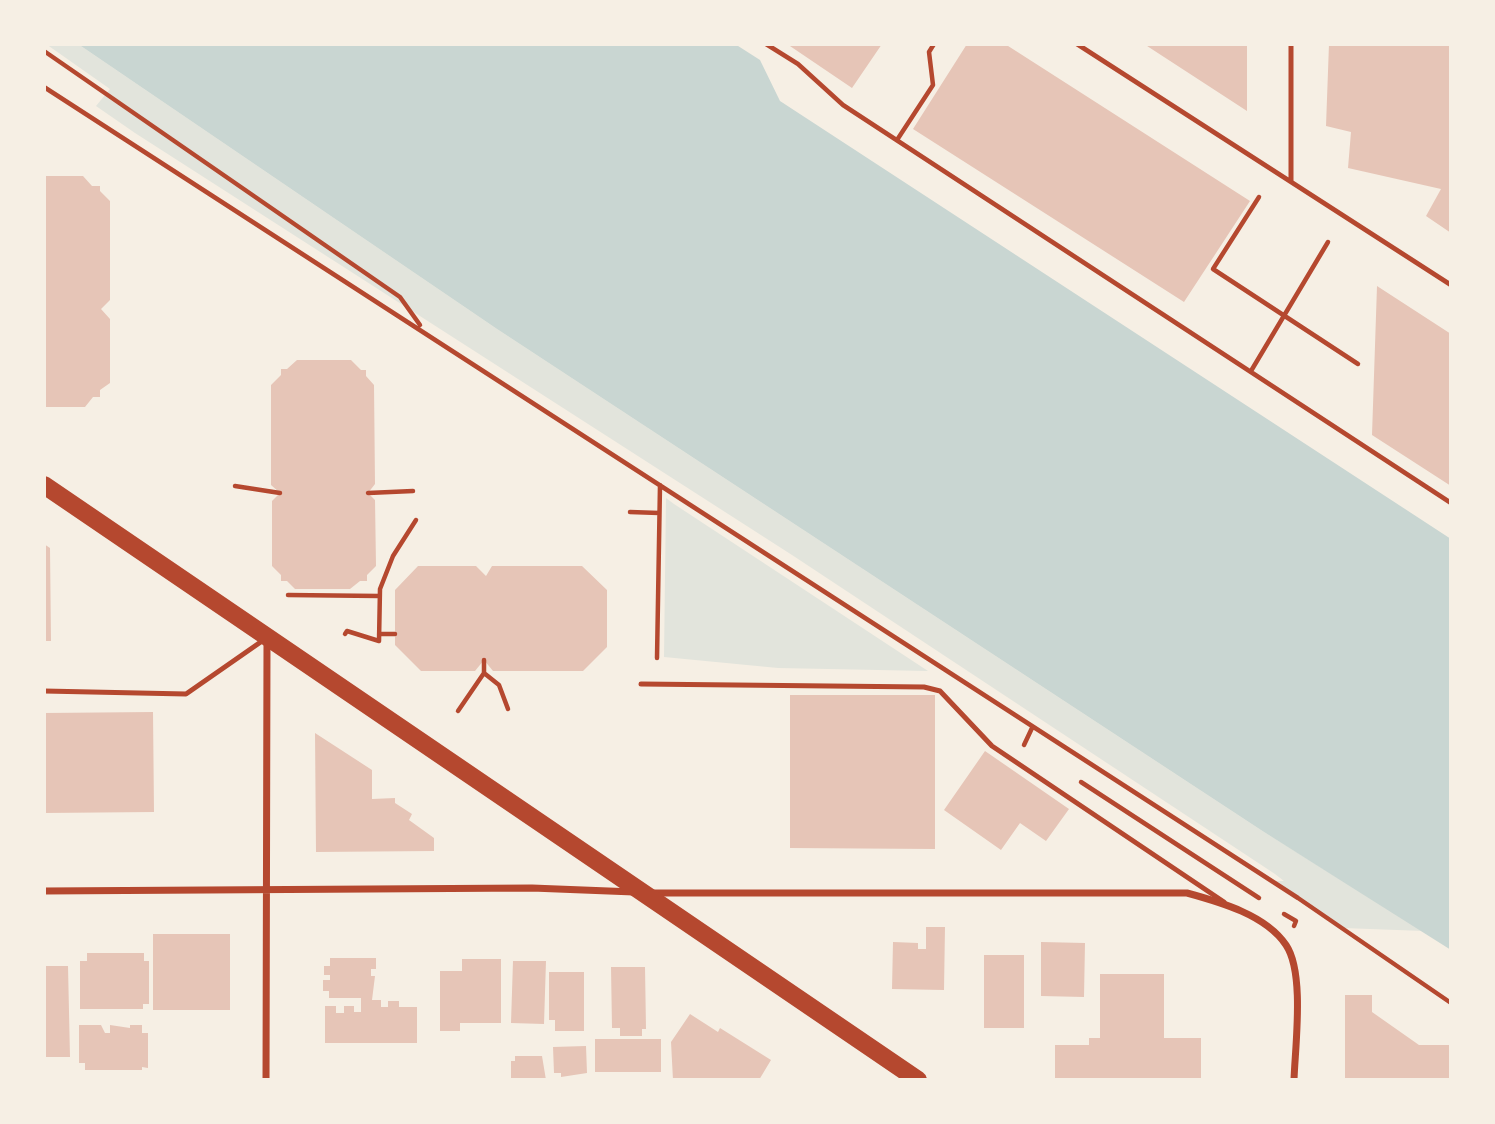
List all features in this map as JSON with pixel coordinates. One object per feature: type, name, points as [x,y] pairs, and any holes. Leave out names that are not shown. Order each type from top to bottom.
[{"type":"main road","points":[[44,485],[918,1080]]},
{"type":"street","points":[[267,638],[267,1080]]},
{"type":"street","points":[[44,891],[532,888],[645,893],[1187,893],[1264,924],[1287,946],[1296,971],[1294,1080]]},
{"type":"lane","points":[[1077,44],[1451,285]]},
{"type":"lane","points":[[1291,44],[1291,181]]},
{"type":"lane","points":[[44,691],[186,694],[267,638]]},
{"type":"lane","points":[[641,684],[923,687],[940,691],[992,746],[1237,911]]},
{"type":"path","points":[[766,44],[798,64],[842,105],[1451,503]]},
{"type":"path","points":[[897,140],[933,85],[929,52],[934,44]]},
{"type":"path","points":[[44,51],[400,297],[422,329]]},
{"type":"path","points":[[44,87],[1298,898],[1451,1003]]},
{"type":"path","points":[[1259,197],[1213,269],[1358,364]]},
{"type":"path","points":[[1251,371],[1328,242]]},
{"type":"path","points":[[657,658],[660,484]]},
{"type":"path","points":[[235,486],[280,493]]},
{"type":"path","points":[[368,493],[413,491]]},
{"type":"path","points":[[630,512],[659,513]]},
{"type":"path","points":[[345,634],[347,631],[379,641],[379,596],[393,555],[416,520]]},
{"type":"path","points":[[288,595],[331,592],[379,596]]},
{"type":"path","points":[[379,634],[395,634]]},
{"type":"path","points":[[458,711],[484,673],[484,660]]},
{"type":"path","points":[[484,673],[499,685],[508,709]]},
{"type":"path","points":[[1032,728],[1023,744],[1035,752]]},
{"type":"path","points":[[1070,775],[1269,904]]},
{"type":"path","points":[[1280,912],[1296,922],[1287,946]]},
{"type":"shaded area","points":[[46,44],[78,44],[497,329],[1264,832],[1424,931],[1343,928],[1272,881],[1284,881],[1275,874],[792,555],[135,133],[96,106],[110,89]]},
{"type":"shaded area","points":[[78,44],[735,44],[760,60],[780,101],[1451,539],[1451,950],[1264,832],[497,329]]},
{"type":"shaded area","points":[[666,498],[928,671],[778,668],[664,657]]},
{"type":"building","points":[[787,44],[882,44],[852,88]]},
{"type":"building","points":[[967,44],[1005,44],[1250,201],[1184,302],[913,129]]},
{"type":"building","points":[[1144,44],[1247,44],[1247,111]]},
{"type":"building","points":[[1329,44],[1451,44],[1451,233],[1426,216],[1441,189],[1348,168],[1351,132],[1326,126]]},
{"type":"building","points":[[44,176],[83,176],[92,186],[100,186],[100,191],[110,201],[110,300],[101,309],[110,319],[110,383],[100,390],[100,397],[93,397],[85,407],[44,407]]},
{"type":"building","points":[[1377,286],[1451,334],[1451,486],[1372,435]]},
{"type":"building","points":[[297,360],[351,360],[361,370],[366,370],[366,376],[374,385],[375,484],[368,493],[375,500],[376,566],[367,575],[367,581],[360,581],[350,589],[295,589],[287,581],[281,581],[281,575],[272,566],[272,501],[280,493],[271,485],[271,385],[281,375],[281,369],[287,369]]},
{"type":"building","points":[[44,544],[50,548],[51,641],[44,641]]},
{"type":"building","points":[[418,566],[476,566],[486,576],[492,566],[582,566],[607,590],[607,647],[583,671],[493,671],[484,660],[475,671],[421,671],[395,645],[395,590]]},
{"type":"building","points":[[790,695],[935,695],[935,849],[790,848]]},
{"type":"building","points":[[153,712],[154,812],[44,813],[44,713]]},
{"type":"building","points":[[315,733],[372,770],[372,799],[395,798],[395,803],[412,814],[409,820],[434,838],[434,851],[316,852]]},
{"type":"building","points":[[985,751],[1069,809],[1046,841],[1020,823],[1001,850],[944,810]]},
{"type":"building","points":[[926,927],[945,927],[944,990],[892,989],[893,942],[918,943],[918,949],[926,949]]},
{"type":"building","points":[[153,934],[230,934],[230,1010],[153,1010]]},
{"type":"building","points":[[1041,942],[1085,943],[1084,997],[1041,996]]},
{"type":"building","points":[[87,953],[144,953],[144,961],[149,961],[149,1004],[143,1004],[143,1009],[80,1009],[80,961],[87,961]]},
{"type":"building","points":[[984,955],[1024,955],[1024,1028],[984,1028]]},
{"type":"building","points":[[330,958],[376,958],[376,969],[371,969],[371,976],[375,976],[372,1000],[381,1000],[381,1007],[388,1007],[388,1001],[399,1001],[399,1007],[417,1007],[417,1043],[325,1043],[325,1006],[336,1006],[336,1013],[344,1013],[344,1006],[354,1006],[354,1012],[361,1012],[361,998],[329,998],[329,991],[323,991],[323,980],[330,980],[330,975],[324,975],[324,966],[330,966]]},
{"type":"building","points":[[462,959],[501,959],[501,1023],[460,1023],[460,1031],[440,1031],[440,971],[462,971]]},
{"type":"building","points":[[513,961],[546,961],[544,1024],[511,1023]]},
{"type":"building","points":[[44,966],[68,966],[70,1057],[44,1057]]},
{"type":"building","points":[[611,967],[645,967],[646,1029],[642,1029],[642,1036],[620,1036],[620,1028],[612,1028]]},
{"type":"building","points":[[549,972],[584,972],[584,1031],[555,1031],[555,1020],[549,1020]]},
{"type":"building","points":[[1100,974],[1164,974],[1164,1038],[1201,1038],[1201,1080],[1055,1080],[1055,1045],[1089,1045],[1089,1038],[1100,1038]]},
{"type":"building","points":[[1345,995],[1372,995],[1372,1012],[1419,1045],[1451,1045],[1451,1080],[1345,1080]]},
{"type":"building","points":[[690,1014],[718,1032],[720,1028],[771,1060],[759,1080],[673,1080],[671,1042]]},
{"type":"building","points":[[79,1025],[101,1025],[105,1033],[110,1033],[110,1025],[130,1028],[130,1025],[142,1025],[142,1033],[148,1033],[148,1068],[85,1070],[85,1063],[79,1063]]},
{"type":"building","points":[[595,1039],[661,1039],[661,1072],[595,1072]]},
{"type":"building","points":[[586,1046],[587,1073],[561,1077],[561,1073],[554,1073],[553,1047]]},
{"type":"building","points":[[515,1056],[542,1056],[546,1080],[511,1080],[511,1061],[515,1061]]}]
